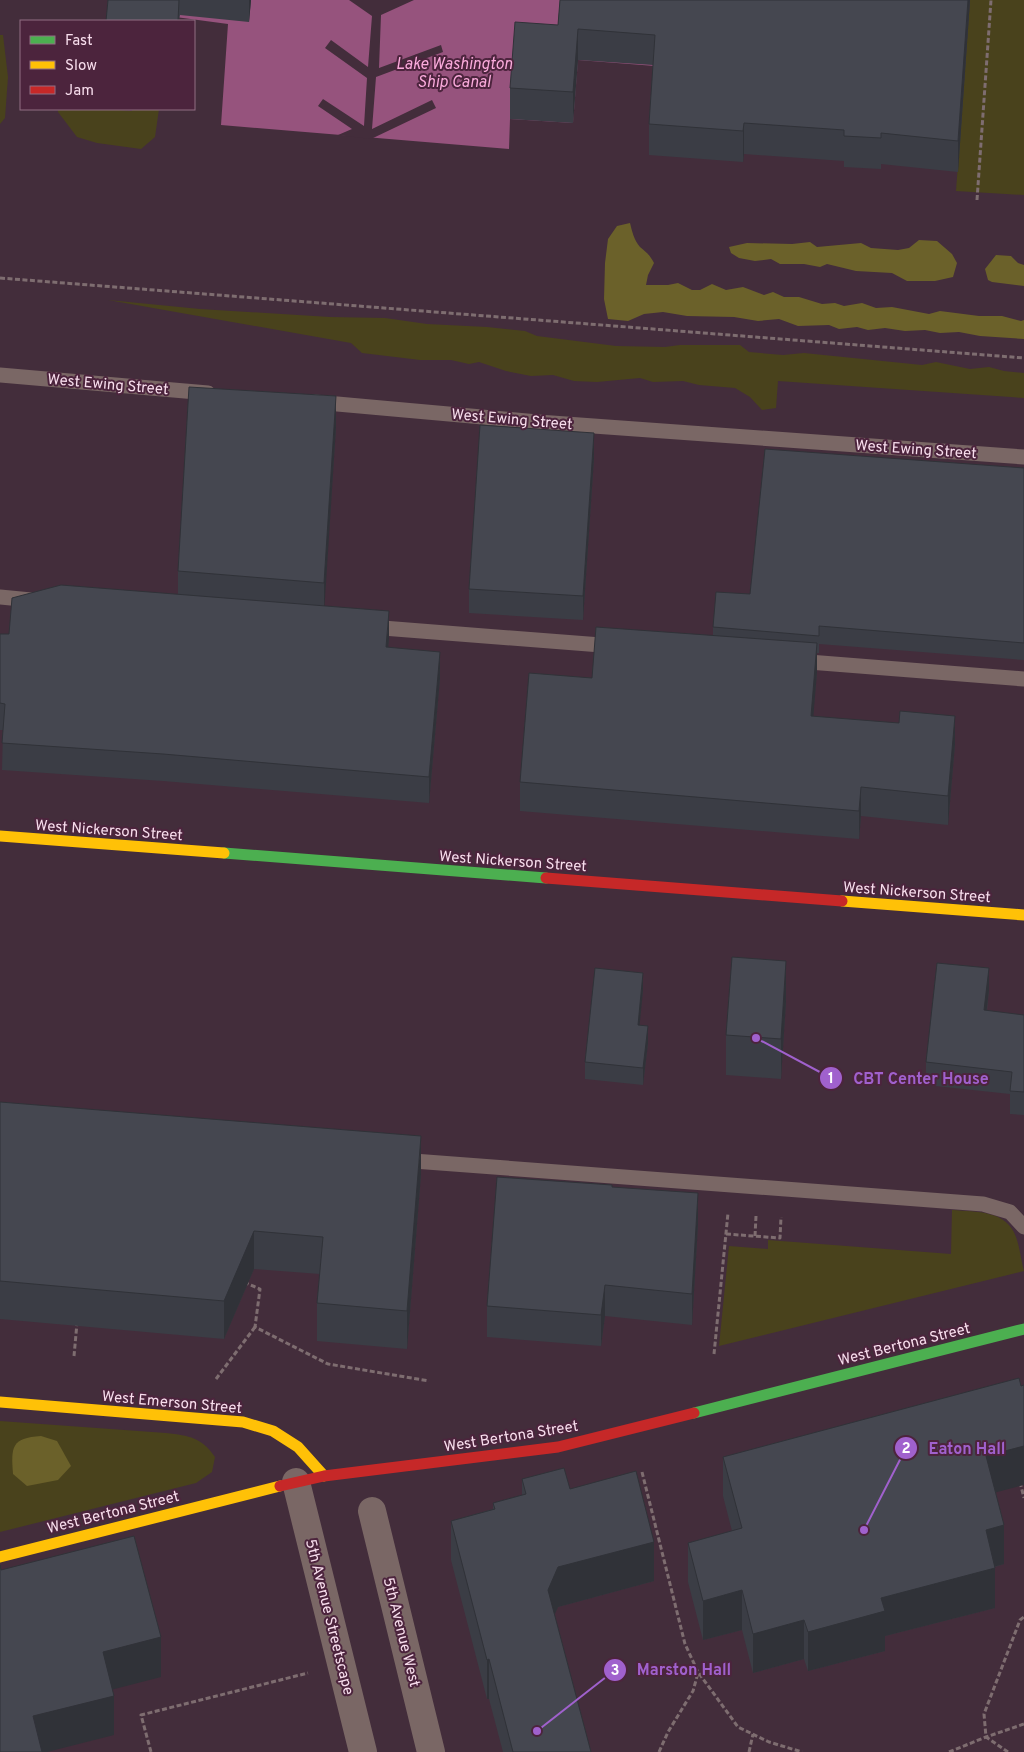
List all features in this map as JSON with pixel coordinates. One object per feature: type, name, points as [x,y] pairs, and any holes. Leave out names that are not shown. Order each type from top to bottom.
[{"type":"street","name":"West Nickerson Street","points":[[0,836],[1024,916]]},
{"type":"street","name":"West Bertona Street","points":[[0,1557],[324,1476],[558,1447],[1024,1329]]},
{"type":"street","name":"West Emerson Street","points":[[0,1402],[243,1422],[273,1431],[298,1447],[324,1476]]},
{"type":"street","name":"5th Avenue Streetscape","points":[[296,1482],[363,1752]]},
{"type":"street","name":"5th Avenue West","points":[[372,1511],[431,1752]]},
{"type":"lane","name":"West Ewing Street","points":[[0,375],[219,394]]},
{"type":"lane","name":"West Ewing Street","points":[[299,401],[538,422],[1024,457]]},
{"type":"lane","points":[[0,598],[42,601]]},
{"type":"lane","points":[[355,626],[630,648]]},
{"type":"lane","points":[[778,659],[1024,679]]},
{"type":"lane","points":[[390,1160],[983,1204],[1010,1212],[1024,1227]]},
{"type":"path","points":[[977,200],[990,0]]},
{"type":"path","points":[[0,278],[1024,358]]},
{"type":"path","points":[[714,1354],[728,1205]]},
{"type":"path","points":[[726,1234],[780,1238],[782,1209]]},
{"type":"path","points":[[216,1379],[255,1327],[260,1288],[242,1281]]},
{"type":"path","points":[[74,1356],[77,1315]]},
{"type":"path","points":[[255,1327],[328,1364],[429,1381]]},
{"type":"path","points":[[642,1472],[685,1644],[698,1672],[738,1728],[769,1742],[802,1752]]},
{"type":"path","points":[[1019,1479],[1024,1498]]},
{"type":"path","points":[[986,1737],[984,1714],[1020,1620],[1024,1617]]},
{"type":"path","points":[[150,1752],[141,1715],[328,1668],[338,1649]]},
{"type":"path","points":[[659,1752],[668,1732],[693,1691],[698,1672]]},
{"type":"path","points":[[949,1752],[1024,1724]]},
{"type":"path","points":[[749,1752],[753,1734]]},
{"type":"path","points":[[986,1737],[1008,1752]]},
{"type":"shaded area","points":[[970,0],[1024,0],[1024,195],[956,191]]},
{"type":"shaded area","points":[[0,35],[3,35],[8,77],[5,118],[0,124]]},
{"type":"shaded area","points":[[58,110],[159,110],[155,137],[141,149],[97,143],[77,137]]},
{"type":"shaded area","points":[[630,223],[636,241],[654,263],[648,275],[646,285],[678,283],[692,290],[700,290],[712,284],[726,290],[743,287],[764,295],[773,292],[784,297],[799,297],[822,304],[835,303],[844,306],[862,303],[876,308],[892,307],[929,314],[940,311],[979,316],[1002,316],[1021,321],[1024,320],[1024,339],[980,336],[959,332],[940,333],[925,330],[905,331],[885,328],[868,330],[857,327],[839,329],[829,325],[798,326],[779,319],[758,321],[734,317],[687,316],[663,312],[644,314],[628,321],[608,319],[604,299],[608,239],[617,226]]},
{"type":"shaded area","points":[[919,240],[937,241],[952,254],[957,263],[953,277],[935,281],[907,281],[892,273],[856,271],[827,264],[820,267],[804,264],[780,264],[771,259],[755,261],[739,258],[731,253],[729,247],[747,243],[792,244],[810,242],[817,247],[861,243],[871,248],[898,250],[909,248]]},
{"type":"shaded area","points":[[996,255],[1011,256],[1018,263],[1024,265],[1024,286],[988,280],[985,269]]},
{"type":"shaded area","points":[[108,300],[200,309],[330,317],[385,318],[427,324],[487,327],[525,331],[537,336],[616,346],[740,345],[749,352],[783,355],[804,353],[922,365],[936,362],[970,369],[989,367],[1024,373],[1024,398],[778,381],[776,408],[762,410],[750,397],[735,388],[699,385],[683,381],[653,382],[640,378],[597,382],[574,381],[553,375],[531,376],[506,371],[479,362],[469,364],[451,360],[420,360],[362,353],[351,343]]},
{"type":"shaded area","points":[[952,1210],[990,1214],[1006,1222],[1012,1228],[1019,1245],[1024,1271],[719,1346],[729,1246],[768,1249],[768,1240],[951,1254]]},
{"type":"shaded area","points":[[0,1421],[166,1433],[188,1437],[200,1441],[215,1457],[212,1472],[196,1483],[0,1532]]},
{"type":"shaded area","points":[[41,1436],[57,1441],[71,1466],[58,1480],[27,1486],[13,1474],[13,1451],[18,1442],[31,1437]]},
{"type":"water","name":"Lake Washington Ship Canal","points":[[170,0],[832,0],[655,66],[578,60],[573,123],[510,119],[509,149],[221,125],[228,24],[168,16]]},
{"type":"pier","points":[[349,0],[414,0],[381,15],[379,68],[441,45],[443,52],[376,77],[372,129],[432,100],[436,108],[371,139],[338,135],[352,129],[318,106],[323,99],[364,126],[367,78],[325,48],[331,40],[368,67],[372,16]]},
{"type":"building","points":[[108,0],[179,0],[178,20],[106,20]]},
{"type":"building","points":[[560,0],[968,0],[958,141],[881,133],[881,138],[844,136],[844,130],[744,123],[743,131],[649,124],[655,35],[578,29],[573,92],[510,88],[515,22],[558,25]]},
{"type":"building","points":[[189,387],[336,396],[324,583],[178,571]]},
{"type":"building","points":[[480,425],[594,433],[583,596],[469,589]]},
{"type":"building","points":[[765,449],[1024,468],[1024,643],[819,626],[819,636],[713,627],[716,592],[750,594]]},
{"type":"building","points":[[61,585],[389,611],[386,647],[440,652],[429,777],[163,754],[2,743],[5,704],[0,703],[0,634],[9,634],[12,598]]},
{"type":"building","points":[[596,627],[817,643],[811,716],[899,723],[900,711],[955,716],[948,796],[861,787],[859,811],[520,782],[529,673],[592,678]]},
{"type":"building","points":[[732,957],[786,961],[781,1039],[726,1035]]},
{"type":"building","points":[[937,963],[989,968],[984,1010],[1024,1015],[1024,1092],[1010,1091],[1012,1072],[926,1062]]},
{"type":"building","points":[[595,968],[643,973],[638,1025],[648,1026],[643,1068],[585,1062]]},
{"type":"building","points":[[0,1102],[421,1136],[407,1311],[317,1303],[323,1237],[254,1231],[224,1301],[0,1281]]},
{"type":"building","points":[[497,1177],[698,1193],[692,1294],[605,1285],[601,1315],[487,1306]]},
{"type":"building","points":[[1019,1378],[1021,1386],[1024,1385],[1024,1446],[986,1456],[1004,1525],[986,1530],[995,1568],[881,1598],[885,1611],[808,1632],[804,1620],[753,1634],[742,1590],[703,1601],[688,1543],[742,1528],[723,1457]]},
{"type":"building","points":[[564,1468],[570,1489],[636,1471],[654,1542],[558,1567],[548,1590],[591,1752],[513,1752],[451,1521],[495,1509],[493,1503],[526,1494],[522,1479]]},
{"type":"building","points":[[134,1536],[161,1637],[103,1652],[114,1696],[33,1716],[42,1752],[0,1752],[0,1565],[1,1570]]},
{"type":"traffic: fast","points":[[224,853],[546,878]]},
{"type":"traffic: fast","points":[[694,1413],[1024,1329]]},
{"type":"traffic: slow","points":[[0,836],[224,853]]},
{"type":"traffic: slow","points":[[842,901],[1024,915]]},
{"type":"traffic: slow","points":[[0,1402],[243,1422],[273,1431],[298,1447],[324,1476]]},
{"type":"traffic: slow","points":[[0,1557],[280,1486]]},
{"type":"traffic: jam","points":[[546,878],[842,901]]},
{"type":"traffic: jam","points":[[280,1486],[324,1476],[558,1447],[694,1413]]},
{"type":"place","name":"CBT Center House","points":[[756,1038]]},
{"type":"place","name":"Eaton Hall","points":[[864,1530]]},
{"type":"place","name":"Marston Hall","points":[[537,1731]]}]
